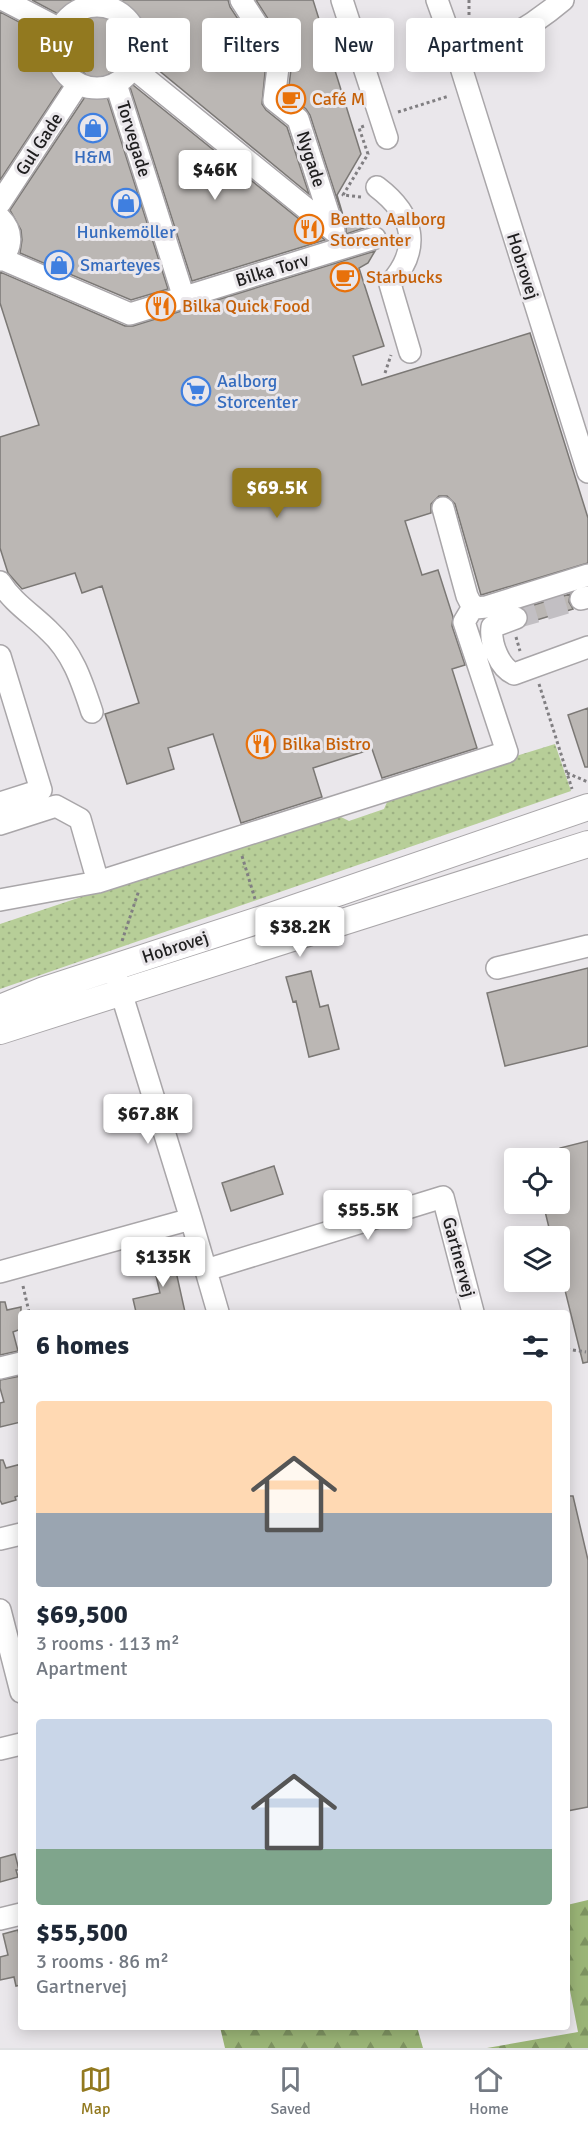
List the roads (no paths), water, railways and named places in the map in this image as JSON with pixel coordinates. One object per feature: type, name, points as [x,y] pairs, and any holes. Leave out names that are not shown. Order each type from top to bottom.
[{"type":"main road","name":"Hobrovej","points":[[0,1008],[44,990],[261,919],[583,808]]},
{"type":"main road","name":"Hobrovej","points":[[0,1031],[588,844]]},
{"type":"street","points":[[4,0],[39,18]]},
{"type":"street","name":"Nygade","points":[[138,72],[334,231],[298,120],[274,100],[279,58],[241,0]]},
{"type":"street","points":[[342,0],[387,138]]},
{"type":"street","name":"Hobrovej","points":[[437,0],[443,18]]},
{"type":"street","points":[[540,18],[563,0]]},
{"type":"street","points":[[67,18],[90,7],[119,6]]},
{"type":"street","points":[[64,72],[78,84],[91,88],[104,88],[116,84],[129,72]]},
{"type":"street","name":"Hobrovej","points":[[462,72],[588,472]]},
{"type":"street","name":"Gul Gade","points":[[0,203],[78,84]]},
{"type":"street","name":"Torvegade","points":[[116,84],[184,297]]},
{"type":"street","points":[[377,187],[399,207],[408,227],[409,254],[402,269],[390,284],[410,352]]},
{"type":"street","points":[[0,218],[7,225],[10,234],[7,251],[1,259]]},
{"type":"street","name":"Bilka Torv","points":[[1,259],[130,314],[375,238]]},
{"type":"street","points":[[443,508],[467,596],[473,607]]},
{"type":"street","points":[[473,607],[486,608],[588,575]]},
{"type":"street","points":[[0,582],[18,605],[51,632],[63,646],[76,666],[92,712]]},
{"type":"street","points":[[0,900],[98,882],[507,752],[464,622],[473,607]]},
{"type":"street","points":[[516,618],[492,627],[491,635],[499,659],[506,671],[514,674],[588,647]]},
{"type":"street","points":[[0,656],[41,790],[0,802]]},
{"type":"street","points":[[0,824],[56,806],[80,819],[98,882]]},
{"type":"street","points":[[497,968],[588,946]]},
{"type":"street","points":[[113,967],[217,1310]]},
{"type":"street","name":"Gartnervej","points":[[206,1270],[443,1197],[472,1310]]},
{"type":"street","points":[[9,1269],[191,1219]]},
{"type":"street","points":[[0,1368],[18,1365]]},
{"type":"street","points":[[0,1539],[18,1535]]},
{"type":"street","points":[[0,1610],[18,1680]]},
{"type":"street","points":[[0,1749],[18,1745]]},
{"type":"street","points":[[0,1919],[18,1915]]},
{"type":"tunnel","points":[[516,618],[581,599]]},
{"type":"place","name":"Café M","points":[[291,99]]},
{"type":"place","name":"H&M","points":[[93,128]]},
{"type":"place","name":"Hunkemöller","points":[[126,203]]},
{"type":"place","name":"Bentto Aalborg Storcenter","points":[[309,229]]},
{"type":"place","name":"Smarteyes","points":[[59,265]]},
{"type":"place","name":"Starbucks","points":[[345,277]]},
{"type":"place","name":"Bilka Quick Food","points":[[161,306]]},
{"type":"place","name":"Aalborg Storcenter","points":[[196,391]]},
{"type":"place","name":"Bilka Bistro","points":[[261,744]]}]
